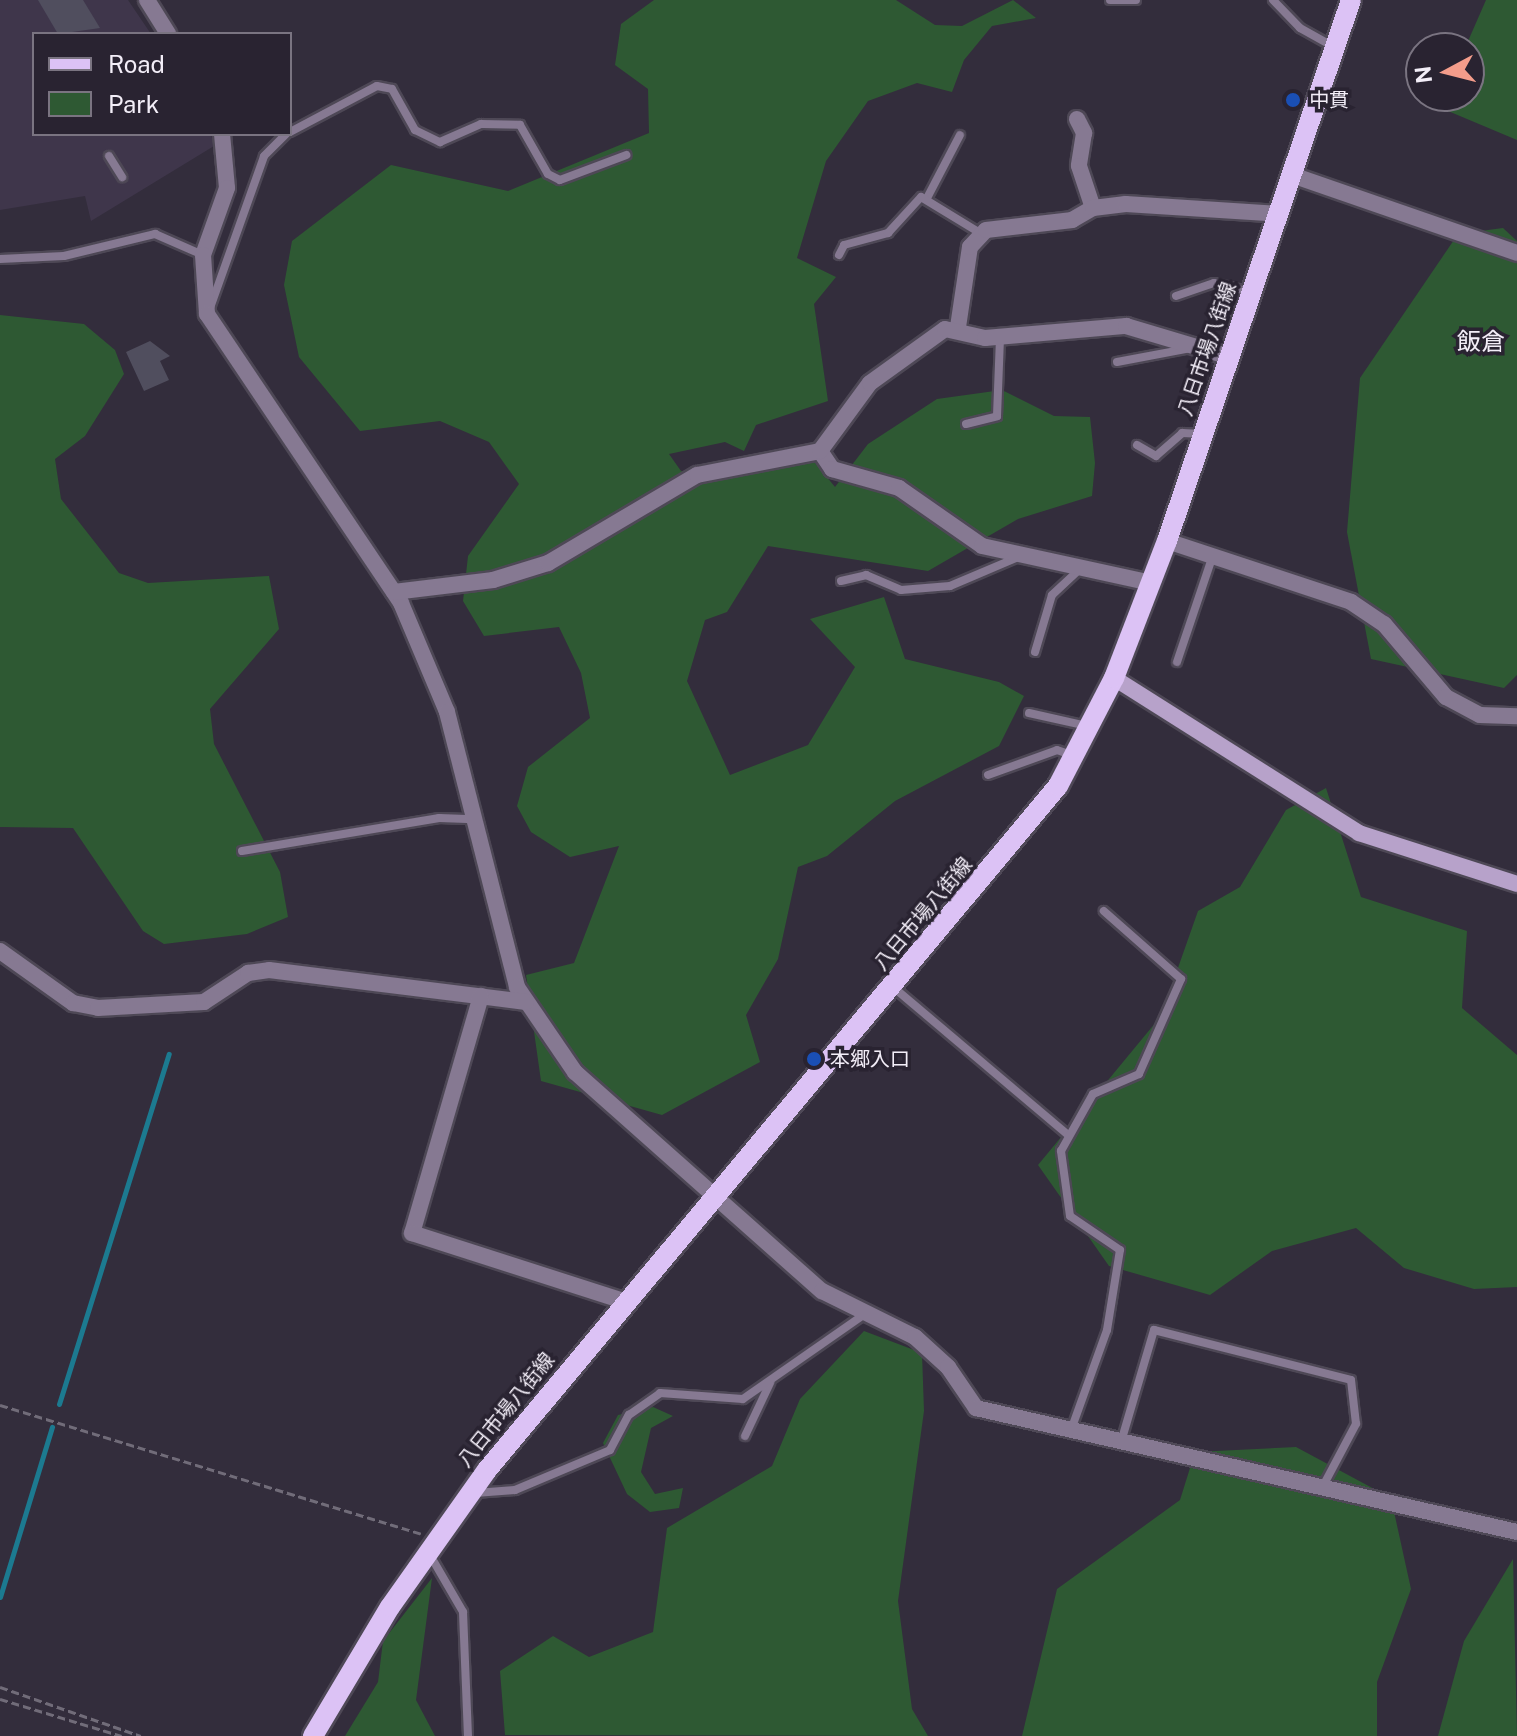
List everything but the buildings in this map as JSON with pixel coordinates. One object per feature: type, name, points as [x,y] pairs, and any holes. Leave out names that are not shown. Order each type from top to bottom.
[{"type":"main road","name":"八日市場八街線","points":[[313,1736],[432,1546],[470,1493],[1038,814],[1074,756],[1114,678],[1152,583],[1351,0]]},
{"type":"street","points":[[147,0],[167,32]]},
{"type":"street","points":[[1077,119],[1084,133],[1079,166],[1093,208]]},
{"type":"street","points":[[222,136],[227,188],[203,255],[207,314],[394,592],[447,712],[475,819],[503,947],[526,1002],[575,1072],[822,1291],[862,1316],[915,1337],[948,1367],[976,1408],[1517,1532]]},
{"type":"street","points":[[1292,175],[1517,253]]},
{"type":"street","points":[[958,327],[970,247],[980,233],[1072,220],[1093,208],[1218,206],[1279,214]]},
{"type":"street","points":[[394,592],[493,580],[548,563],[697,475],[820,451],[870,383],[934,335],[958,327],[1000,336],[1126,326],[1230,357]]},
{"type":"street","points":[[820,451],[832,469],[899,488],[982,546],[1016,558],[1152,583]]},
{"type":"street","points":[[1167,541],[1351,602],[1384,624],[1446,697],[1480,715],[1517,716]]},
{"type":"street","points":[[1114,678],[1359,833],[1517,884]]},
{"type":"street","points":[[0,951],[73,1003],[98,1008],[204,1002],[248,973],[269,970],[526,1002]]},
{"type":"street","points":[[481,996],[412,1233],[627,1302]]},
{"type":"lane","points":[[1110,0],[1136,0]]},
{"type":"lane","points":[[1273,0],[1300,28],[1335,47]]},
{"type":"lane","points":[[292,131],[377,86],[392,89],[415,130],[440,142],[481,124],[509,119],[520,125],[548,174],[560,180],[626,155]]},
{"type":"lane","points":[[927,198],[960,135]]},
{"type":"lane","points":[[207,314],[220,294],[219,269],[264,156],[285,136]]},
{"type":"lane","points":[[109,156],[122,177]]},
{"type":"lane","points":[[839,255],[844,245],[883,237],[912,199],[927,198],[980,233]]},
{"type":"lane","points":[[0,259],[64,256],[155,234],[203,255]]},
{"type":"lane","points":[[1176,296],[1214,283],[1252,293]]},
{"type":"lane","points":[[966,424],[997,416],[1000,336]]},
{"type":"lane","points":[[1117,362],[1193,347]]},
{"type":"lane","points":[[1137,445],[1156,456],[1182,433],[1204,434]]},
{"type":"lane","points":[[841,581],[866,575],[901,590],[950,586],[1016,558]]},
{"type":"lane","points":[[1177,662],[1212,558]]},
{"type":"lane","points":[[1035,652],[1052,595],[1080,569]]},
{"type":"lane","points":[[1029,713],[1090,726]]},
{"type":"lane","points":[[988,775],[1057,750],[1074,756]]},
{"type":"lane","points":[[242,851],[439,818],[475,819]]},
{"type":"lane","points":[[1070,1431],[1107,1330],[1120,1250],[1070,1216],[1060,1157],[1067,1134],[1093,1094],[1139,1074],[1181,979],[1104,911]]},
{"type":"lane","points":[[893,987],[1067,1134]]},
{"type":"lane","points":[[470,1493],[515,1490],[610,1450],[629,1415],[660,1393],[743,1399],[862,1316]]},
{"type":"lane","points":[[1121,1443],[1154,1330],[1351,1380],[1356,1424],[1322,1489]]},
{"type":"lane","points":[[745,1436],[770,1383]]},
{"type":"lane","points":[[432,1546],[463,1612],[468,1736]]},
{"type":"path","points":[[0,1405],[432,1546]]},
{"type":"path","points":[[0,1687],[141,1736]]},
{"type":"path","points":[[0,1699],[122,1736]]},
{"type":"shaded area","points":[[0,0],[128,0],[150,32],[32,32],[32,136],[212,136],[214,146],[91,221],[85,196],[0,210]]},
{"type":"green space","points":[[654,0],[896,0],[935,25],[962,26],[1013,0],[1036,18],[992,26],[964,60],[952,92],[917,83],[868,101],[826,161],[797,258],[836,277],[814,304],[828,401],[756,425],[744,451],[725,442],[669,454],[681,471],[727,474],[813,460],[835,487],[868,444],[937,399],[1002,390],[1054,416],[1090,417],[1095,463],[1092,496],[1018,519],[928,571],[768,546],[727,612],[705,620],[687,681],[730,775],[808,745],[855,667],[810,619],[884,597],[905,659],[999,682],[1024,696],[999,746],[895,801],[827,856],[798,867],[778,959],[746,1015],[760,1062],[662,1115],[541,1081],[526,975],[574,963],[619,846],[570,857],[531,832],[517,806],[528,767],[590,718],[581,673],[559,627],[484,636],[463,601],[468,556],[519,484],[489,442],[440,421],[360,431],[299,357],[284,285],[292,241],[391,165],[508,191],[649,133],[648,89],[615,65],[621,24]]},
{"type":"green space","points":[[1486,0],[1517,0],[1517,140],[1450,112],[1485,112],[1485,32],[1472,32]]},
{"type":"green space","points":[[1503,228],[1517,241],[1517,675],[1504,688],[1371,659],[1347,532],[1360,378],[1458,234]]},
{"type":"green space","points":[[0,315],[84,324],[115,350],[124,374],[85,436],[55,459],[61,499],[119,573],[148,583],[269,576],[279,629],[210,709],[214,744],[280,872],[288,917],[247,934],[164,944],[143,931],[73,828],[0,827]]},
{"type":"green space","points":[[1326,788],[1361,897],[1467,931],[1462,1008],[1517,1055],[1517,1287],[1474,1289],[1404,1268],[1356,1228],[1272,1251],[1210,1295],[1109,1266],[1038,1165],[1161,1016],[1198,911],[1240,887],[1286,810]]},
{"type":"green space","points":[[864,1331],[922,1353],[924,1411],[898,1601],[912,1709],[928,1736],[505,1735],[500,1671],[553,1636],[589,1657],[653,1632],[667,1528],[772,1466],[800,1399]]},
{"type":"green space","points":[[653,1407],[673,1416],[651,1428],[641,1472],[655,1494],[683,1488],[679,1508],[650,1512],[627,1494],[603,1443],[618,1415]]},
{"type":"green space","points":[[1296,1447],[1391,1498],[1411,1589],[1377,1682],[1377,1736],[1022,1736],[1057,1589],[1180,1500],[1195,1452]]},
{"type":"green space","points":[[1513,1559],[1517,1736],[1438,1736],[1464,1641]]},
{"type":"green space","points":[[432,1578],[416,1700],[435,1736],[345,1736],[378,1682],[383,1641]]},
{"type":"waterway","points":[[59,1404],[169,1054]]},
{"type":"waterway","points":[[0,1597],[52,1427]]},
{"type":"place","name":"中貫","points":[[1293,100]]},
{"type":"place","name":"本郷入口","points":[[814,1059]]},
{"type":"district","name":"飯倉","points":[[1481,342]]}]
